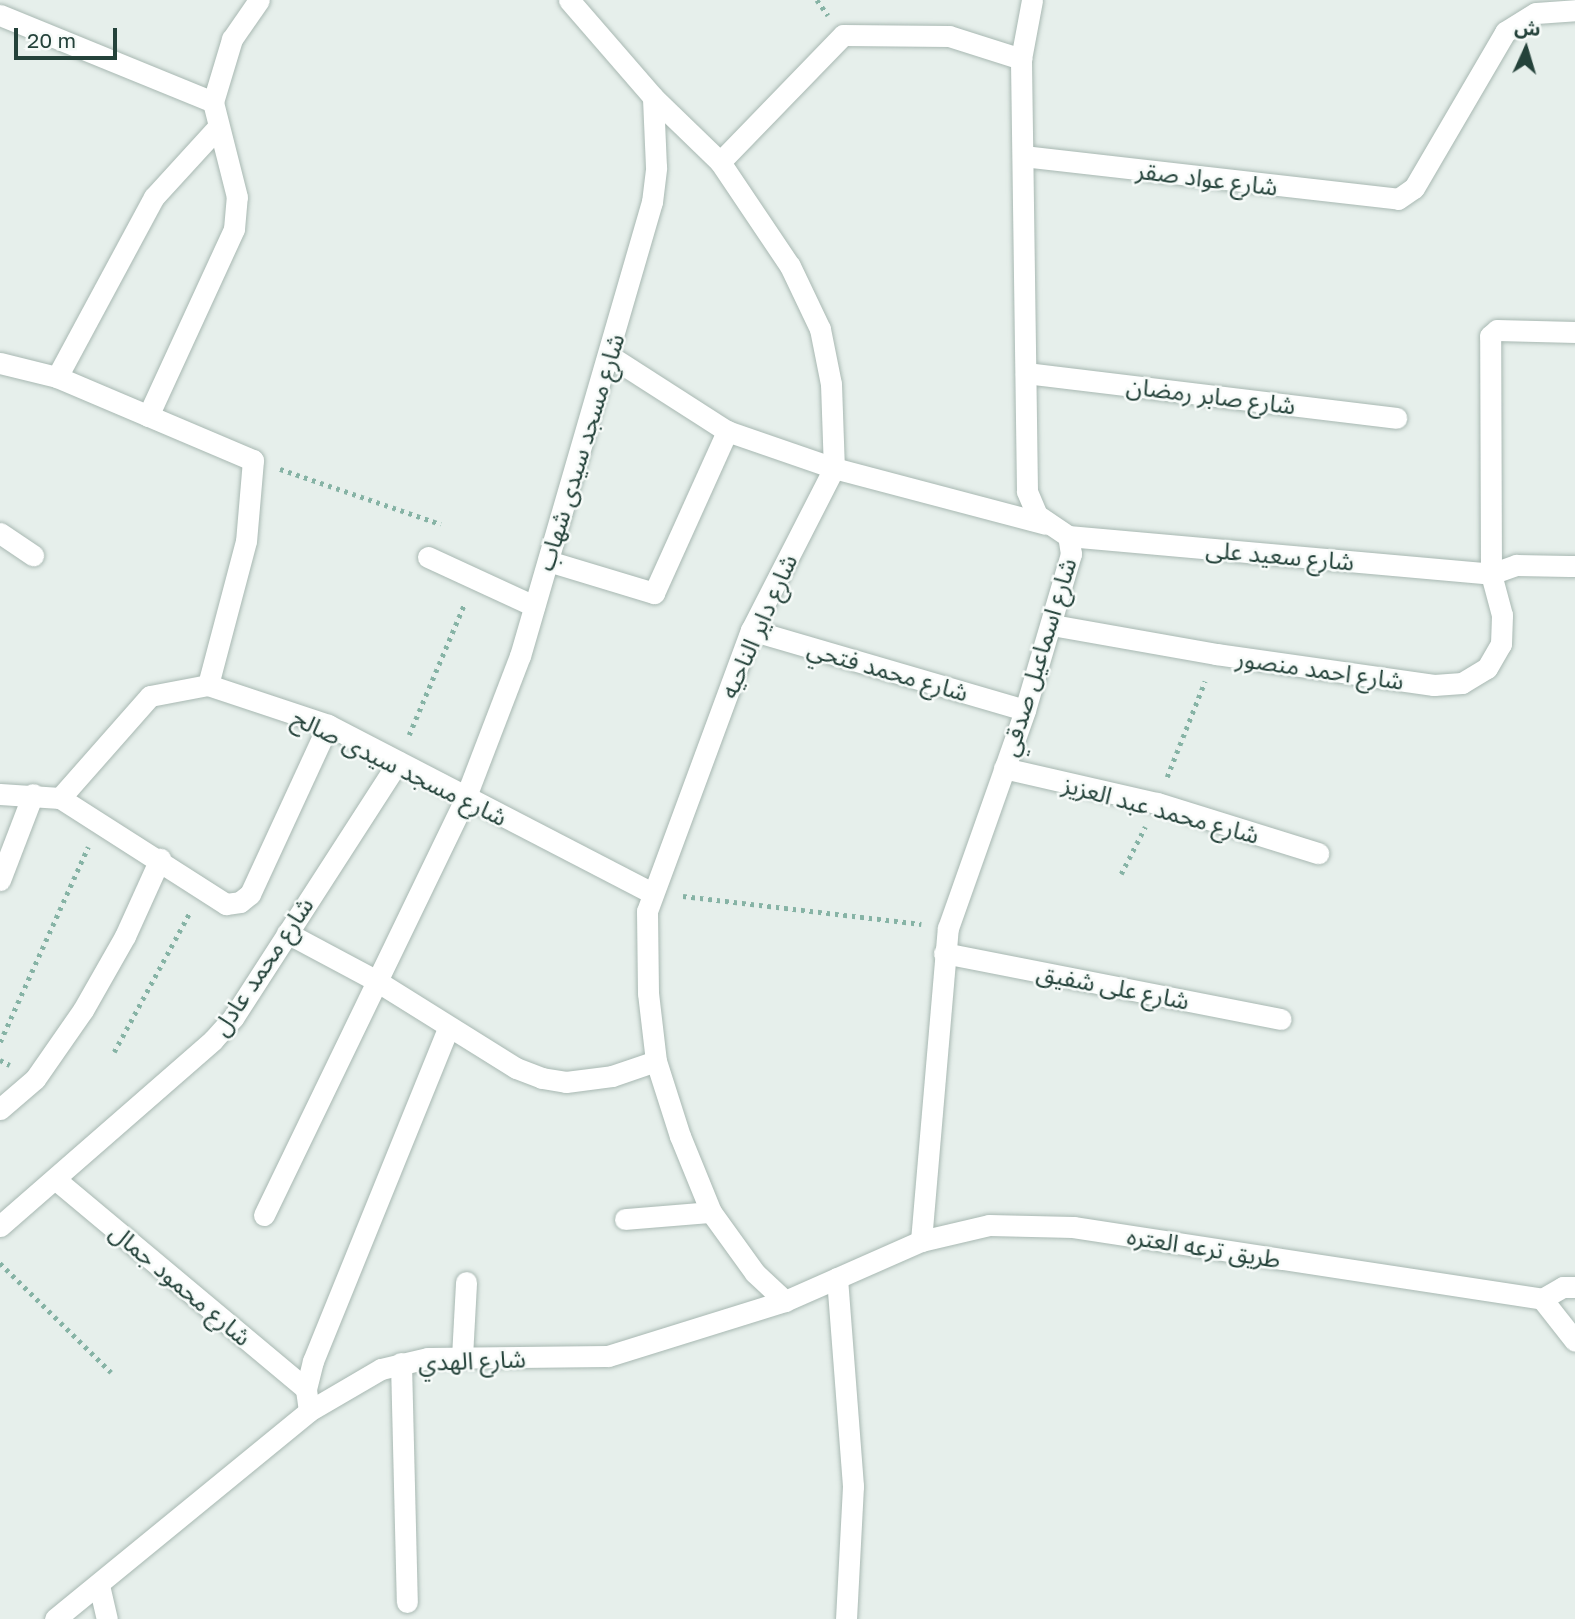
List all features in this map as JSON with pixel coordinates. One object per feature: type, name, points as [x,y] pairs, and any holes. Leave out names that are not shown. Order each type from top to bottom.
[{"type":"street","points":[[148,416],[234,229],[237,197],[216,129],[213,102],[232,39],[259,0]]},
{"type":"street","name":"شارع داير الناحيه","points":[[569,0],[653,97],[720,162],[790,267],[820,329],[832,395],[834,468],[751,630],[650,892],[648,980],[656,1061],[711,1212],[755,1273],[785,1301]]},
{"type":"street","name":"شارع اسماعيل صدقي","points":[[921,1241],[948,928],[1025,710],[1071,554],[1068,536],[1046,524],[1030,505],[1027,491],[1021,59],[1032,0]]},
{"type":"street","name":"شارع عواد صقر","points":[[1023,156],[1392,200],[1414,188],[1505,32],[1536,13],[1575,10]]},
{"type":"street","points":[[0,15],[213,102]]},
{"type":"street","points":[[720,162],[843,35],[949,36],[1021,59]]},
{"type":"street","name":"شارع مسجد سيدى شهاب","points":[[264,1214],[375,980],[465,799],[520,656],[610,356],[655,185],[653,97]]},
{"type":"street","points":[[57,377],[154,197],[216,129]]},
{"type":"street","points":[[1491,574],[1490,336],[1497,330],[1575,332]]},
{"type":"street","points":[[610,356],[727,432],[834,468],[1046,524]]},
{"type":"street","points":[[0,363],[57,377],[253,460],[246,541],[208,685]]},
{"type":"street","name":"شارع صابر رمضان","points":[[1026,373],[1396,418]]},
{"type":"street","points":[[548,561],[654,593],[727,432]]},
{"type":"street","points":[[0,533],[33,555]]},
{"type":"street","name":"شارع سعيد على","points":[[1068,536],[1491,574],[1516,565],[1575,566]]},
{"type":"street","points":[[428,557],[534,606]]},
{"type":"street","name":"شارع احمد منصور","points":[[1052,625],[1216,654],[1434,684],[1462,683],[1487,668],[1501,643],[1502,615],[1491,574]]},
{"type":"street","name":"شارع محمد فتحي","points":[[751,630],[1025,710]]},
{"type":"street","name":"شارع مسجد سيدى صالح","points":[[60,798],[150,696],[208,685],[328,725],[465,799],[650,892]]},
{"type":"street","points":[[0,793],[60,798],[100,820],[226,904],[240,902],[250,894],[328,725]]},
{"type":"street","name":"شارع محمد عادل","points":[[0,1226],[214,1040],[398,762]]},
{"type":"street","name":"شارع محمد عبد العزيز","points":[[1004,768],[1157,803],[1318,853]]},
{"type":"street","points":[[0,880],[33,794]]},
{"type":"street","points":[[0,1109],[35,1079],[83,1010],[125,936],[160,859]]},
{"type":"street","points":[[287,933],[375,980],[448,1029],[542,1078],[566,1082],[612,1076],[656,1061]]},
{"type":"street","name":"شارع على شفيق","points":[[944,953],[1281,1019]]},
{"type":"street","points":[[309,1411],[306,1389],[313,1361],[448,1029]]},
{"type":"street","name":"شارع محمود جمال","points":[[55,1179],[306,1389]]},
{"type":"street","points":[[625,1219],[711,1212]]},
{"type":"street","name":"طريق ترعه العتره","points":[[837,1278],[921,1241],[989,1225],[1034,1223],[1542,1299],[1563,1287],[1575,1287]]},
{"type":"street","points":[[837,1278],[853,1486],[846,1619]]},
{"type":"street","name":"شارع الهدي","points":[[55,1619],[309,1411],[381,1369],[401,1363],[462,1357],[608,1356],[785,1301],[837,1278]]},
{"type":"street","points":[[462,1357],[467,1282]]},
{"type":"street","points":[[1542,1299],[1575,1341]]},
{"type":"street","points":[[401,1363],[407,1602]]},
{"type":"street","points":[[99,1585],[107,1619]]},
{"type":"path","points":[[253,460],[441,524]]},
{"type":"path","points":[[398,762],[475,578]]},
{"type":"path","points":[[1121,874],[1157,803],[1216,654]]},
{"type":"path","points":[[0,1042],[100,820]]},
{"type":"path","points":[[114,1052],[203,889]]},
{"type":"path","points":[[650,892],[948,928]]},
{"type":"path","points":[[0,1263],[111,1372]]}]
